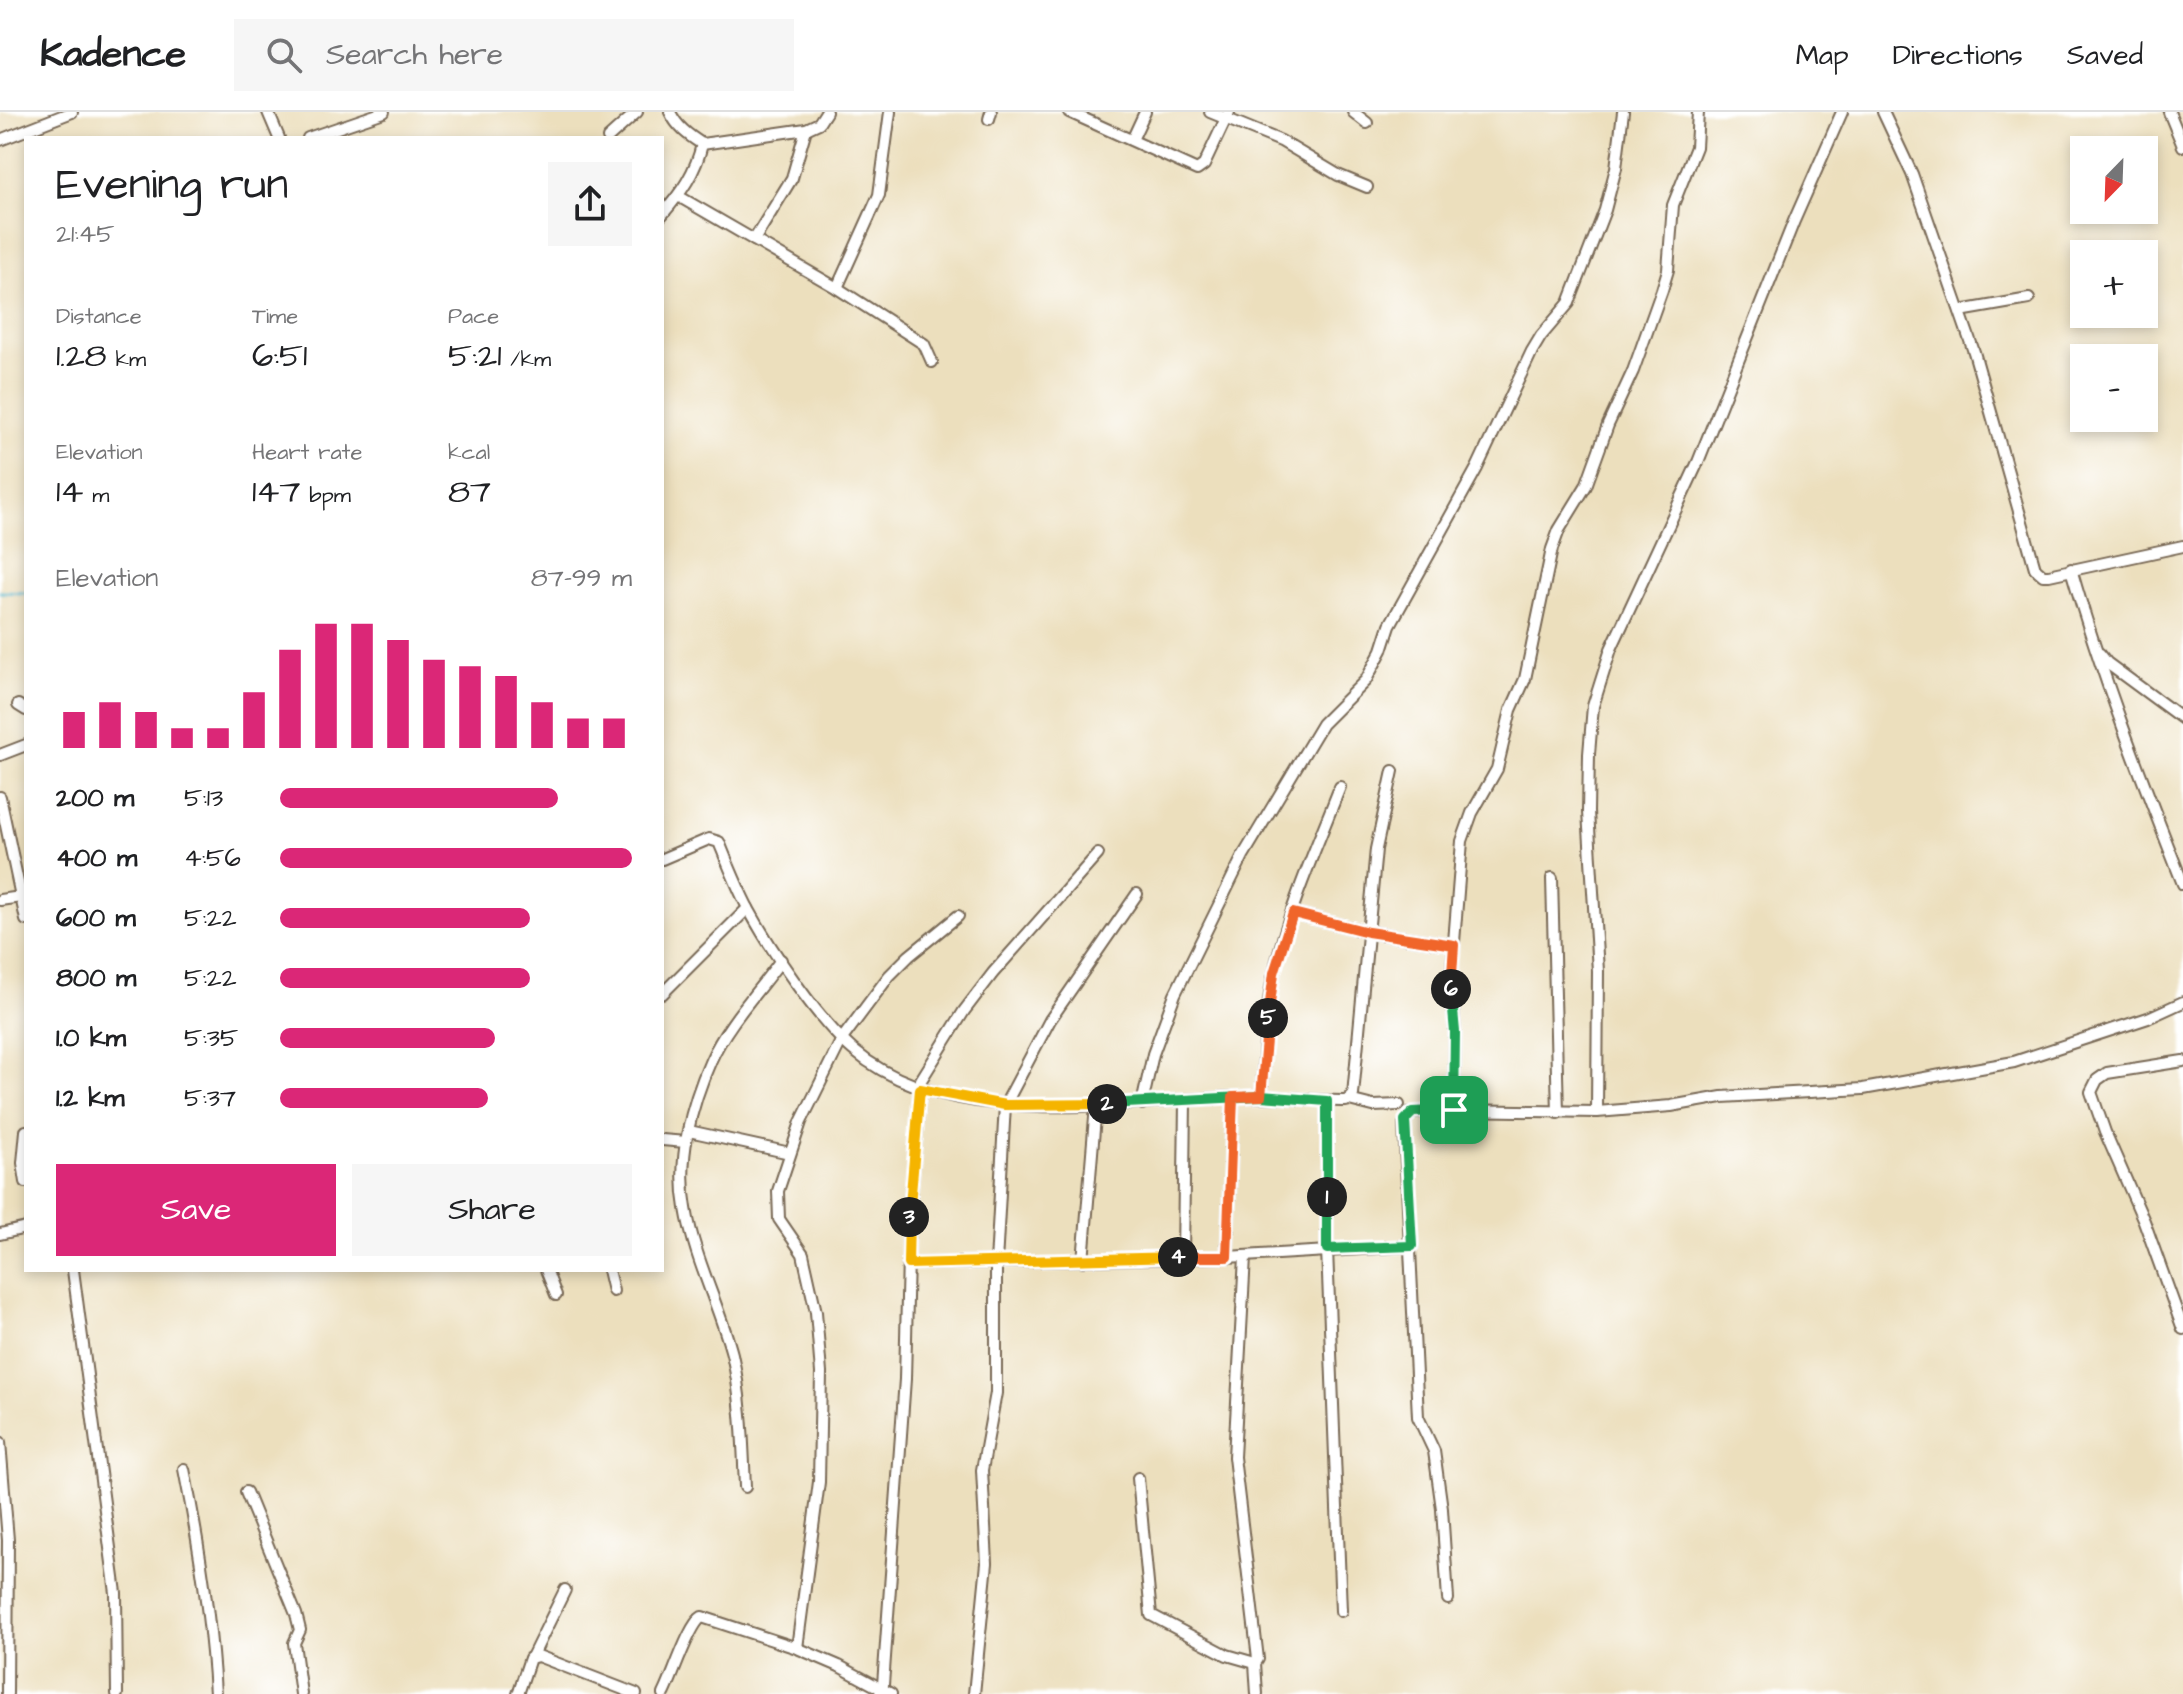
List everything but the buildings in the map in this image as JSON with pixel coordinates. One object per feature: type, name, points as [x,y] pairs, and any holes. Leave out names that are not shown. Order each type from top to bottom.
[{"type":"street","points":[[0,140],[72,112]]},
{"type":"street","points":[[268,112],[278,136]]},
{"type":"street","points":[[314,136],[384,112]]},
{"type":"street","points":[[610,136],[637,112]]},
{"type":"street","points":[[670,112],[675,123],[702,144],[806,129],[819,123],[826,112]]},
{"type":"street","points":[[837,288],[879,195],[890,112]]},
{"type":"street","points":[[1070,112],[1200,170],[1227,116]]},
{"type":"street","points":[[1132,140],[1145,112]]},
{"type":"street","points":[[1210,112],[1227,116],[1281,141],[1338,175],[1367,187]]},
{"type":"street","points":[[1353,112],[1367,123]]},
{"type":"street","points":[[1142,1104],[1153,1054],[1175,994],[1243,856],[1322,724],[1366,680],[1382,650],[1390,625],[1477,468],[1532,351],[1569,303],[1605,210],[1616,168],[1623,112]]},
{"type":"street","points":[[1454,1110],[1455,1032],[1451,994],[1454,917],[1465,829],[1497,769],[1511,710],[1525,679],[1552,549],[1559,530],[1586,486],[1662,290],[1668,270],[1673,205],[1696,147],[1698,112]]},
{"type":"street","points":[[1597,1112],[1597,955],[1588,812],[1593,706],[1611,649],[1698,462],[1794,221],[1842,112]]},
{"type":"street","points":[[1883,112],[1912,174],[1974,352],[2035,568],[2043,575],[2183,546]]},
{"type":"street","points":[[2169,112],[2183,146]]},
{"type":"street","points":[[754,240],[792,178],[806,129]]},
{"type":"street","points":[[664,213],[697,165],[702,144]]},
{"type":"street","points":[[678,196],[837,288],[924,344],[932,362]]},
{"type":"street","points":[[1960,311],[2029,299]]},
{"type":"street","points":[[2071,569],[2092,643],[2127,742],[2183,884]]},
{"type":"street","points":[[2092,643],[2107,663],[2183,719]]},
{"type":"street","points":[[0,755],[24,746]]},
{"type":"street","points":[[1349,1100],[1353,1095],[1376,849],[1393,771]]},
{"type":"street","points":[[1261,1096],[1274,973],[1340,787]]},
{"type":"street","points":[[0,797],[24,911]]},
{"type":"street","points":[[664,858],[685,847],[715,839],[719,842],[748,908],[820,1014],[855,1052],[920,1089],[1005,1105],[1142,1104],[1261,1096],[1349,1100],[1373,1106],[1399,1105]]},
{"type":"street","points":[[664,1694],[693,1624],[702,1617],[797,1648],[839,1666],[885,1693],[920,1089],[924,1074],[964,1011],[993,973],[1098,854]]},
{"type":"street","points":[[1552,878],[1558,1113]]},
{"type":"street","points":[[974,1694],[987,1563],[982,1470],[996,1393],[996,1263],[1005,1105],[1050,1020],[1137,894]]},
{"type":"street","points":[[0,900],[21,897]]},
{"type":"street","points":[[664,992],[748,908]]},
{"type":"street","points":[[1293,913],[1368,932],[1454,945]]},
{"type":"street","points":[[797,1648],[819,1482],[821,1373],[816,1312],[803,1254],[783,1226],[778,1210],[778,1191],[812,1098],[842,1039],[889,976],[958,916]]},
{"type":"street","points":[[745,1487],[734,1363],[686,1210],[682,1175],[688,1136],[712,1059],[725,1036],[781,960]]},
{"type":"street","points":[[1448,1599],[1442,1509],[1434,1451],[1418,1417],[1405,1120],[1413,1112],[1597,1112],[1684,1104],[1722,1097],[1863,1089],[2014,1062],[2148,1018],[2183,1002]]},
{"type":"street","points":[[2183,1061],[2107,1073],[2097,1080],[2091,1092],[2144,1221],[2183,1329]]},
{"type":"street","points":[[1227,1257],[1233,1097]]},
{"type":"street","points":[[1183,1257],[1185,1101]]},
{"type":"street","points":[[1327,1101],[1327,1249],[1341,1611]]},
{"type":"street","points":[[1083,1261],[1096,1105]]},
{"type":"street","points":[[664,1140],[688,1136],[790,1153]]},
{"type":"street","points":[[0,1234],[24,1228]]},
{"type":"street","points":[[908,1264],[1245,1257],[1327,1249],[1412,1246]]},
{"type":"street","points":[[1245,1257],[1234,1457],[1258,1659],[1255,1663],[1257,1694]]},
{"type":"street","points":[[73,1272],[116,1593],[117,1694]]},
{"type":"street","points":[[547,1272],[556,1295]]},
{"type":"street","points":[[608,1272],[613,1291]]},
{"type":"street","points":[[0,1442],[8,1540],[7,1694]]},
{"type":"street","points":[[184,1469],[200,1551],[213,1649],[215,1694]]},
{"type":"street","points":[[1138,1478],[1151,1615],[1227,1655],[1255,1663]]},
{"type":"street","points":[[246,1492],[296,1614],[300,1630],[294,1643],[301,1694]]},
{"type":"street","points":[[518,1694],[532,1657],[565,1590]]},
{"type":"street","points":[[532,1657],[538,1656],[636,1694]]},
{"type":"waterway","points":[[0,592],[24,593]]},
{"type":"route","points":[[1454,1110],[1406,1115],[1404,1124],[1412,1246],[1327,1249],[1327,1101],[1261,1096],[1233,1097],[1142,1104],[1005,1105],[920,1089],[908,1264],[1227,1257],[1233,1097],[1261,1096],[1268,1007],[1274,973],[1293,913],[1368,932],[1454,945],[1451,980],[1455,1032],[1454,1110]]}]
